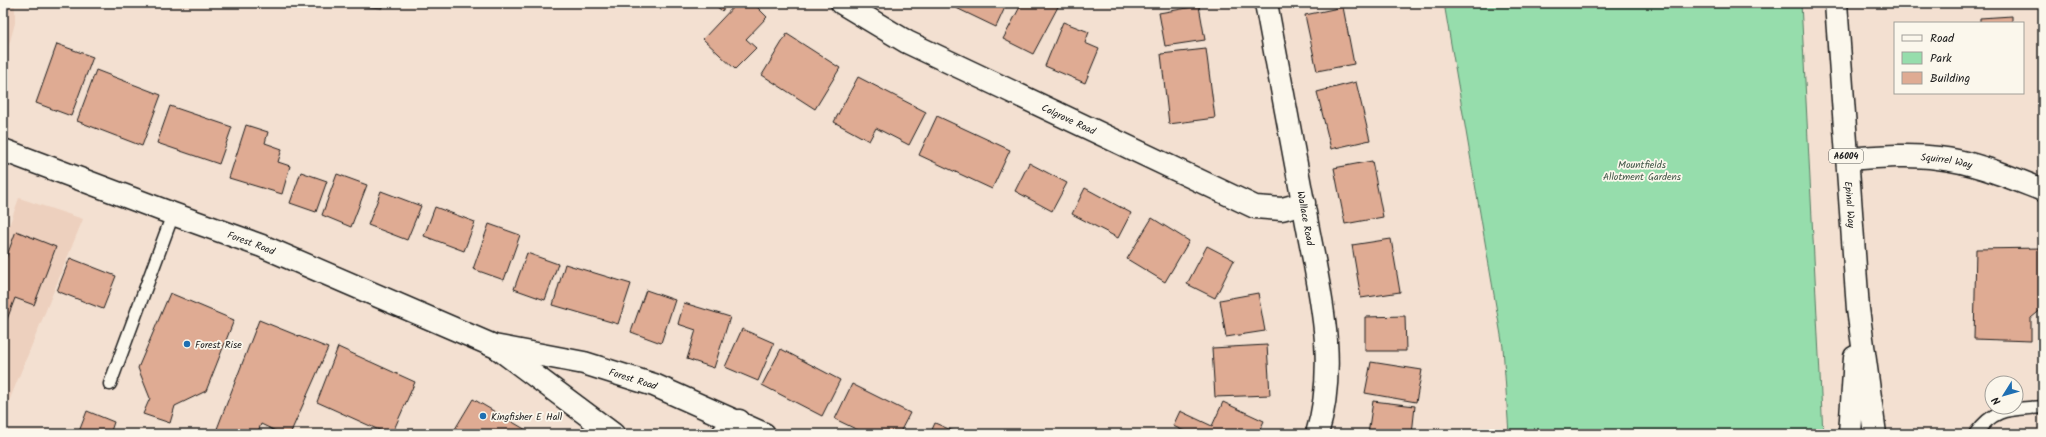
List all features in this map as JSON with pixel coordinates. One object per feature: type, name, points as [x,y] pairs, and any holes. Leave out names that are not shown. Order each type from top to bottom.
[{"type":"main road","name":"Colgrove Road","points":[[842,3],[907,42],[1255,207],[1282,209],[1304,203]]},
{"type":"main road","name":"Wallace Road","points":[[1266,3],[1304,203],[1328,344],[1327,386],[1317,434]]},
{"type":"main road","name":"Epinal Way","points":[[1836,3],[1858,309],[1875,434]]},
{"type":"main road","name":"Forest Road","points":[[3,150],[262,246],[494,346],[584,363],[654,385],[731,428],[764,434]]},
{"type":"main road","name":"Squirrel Way","points":[[1847,159],[1893,155],[1939,158],[1988,169],[2043,190]]},
{"type":"main road","name":"Epinal Way","points":[[1850,434],[1858,309]]},
{"type":"main road","name":"Forest Road","points":[[494,346],[613,434]]},
{"type":"lane","points":[[110,384],[173,214]]},
{"type":"lane","points":[[1975,434],[1987,419],[2002,411],[2043,407]]},
{"type":"shaded area","points":[[3,3],[15,3],[15,23],[9,45],[5,98],[3,102]]},
{"type":"shaded area","points":[[19,198],[83,219],[3,416],[3,243]]},
{"type":"green space","name":"Mountfields Allotment Gardens","points":[[1444,3],[1801,3],[1823,434],[1509,434],[1503,347]]},
{"type":"building","points":[[359,3],[382,3],[382,8],[359,6]]},
{"type":"building","points":[[713,3],[728,3],[722,11]]},
{"type":"building","points":[[737,3],[753,3],[767,17],[746,39],[756,48],[735,69],[703,39]]},
{"type":"building","points":[[1007,3],[996,27],[948,4]]},
{"type":"building","points":[[1022,3],[1035,5],[1036,3],[1060,3],[1033,54],[1003,39]]},
{"type":"building","points":[[1199,6],[1205,40],[1165,46],[1159,13]]},
{"type":"building","points":[[1343,7],[1354,64],[1317,71],[1305,15]]},
{"type":"building","points":[[2012,16],[2012,22],[1980,22],[1980,18]]},
{"type":"building","points":[[1063,22],[1089,32],[1085,43],[1099,49],[1085,83],[1045,66]]},
{"type":"building","points":[[787,34],[840,68],[815,109],[762,75]]},
{"type":"building","points":[[57,44],[93,57],[71,116],[36,103]]},
{"type":"building","points":[[1206,49],[1215,118],[1169,124],[1161,54]]},
{"type":"building","points":[[96,70],[161,95],[142,146],[77,121]]},
{"type":"building","points":[[858,77],[926,112],[909,145],[876,128],[869,141],[834,122]]},
{"type":"building","points":[[1356,82],[1370,140],[1331,149],[1317,92]]},
{"type":"building","points":[[170,106],[232,127],[219,164],[157,143]]},
{"type":"building","points":[[937,116],[1010,150],[992,189],[919,155]]},
{"type":"building","points":[[246,125],[268,132],[265,143],[282,149],[278,162],[290,166],[282,194],[229,178]]},
{"type":"building","points":[[1372,161],[1383,217],[1345,224],[1334,168]]},
{"type":"building","points":[[1029,163],[1067,183],[1052,211],[1015,191]]},
{"type":"building","points":[[301,172],[327,181],[316,212],[290,203]]},
{"type":"building","points":[[337,174],[367,185],[351,227],[322,215]]},
{"type":"building","points":[[1085,188],[1131,213],[1118,238],[1072,214]]},
{"type":"building","points":[[381,191],[421,206],[407,240],[368,225]]},
{"type":"building","points":[[435,207],[475,222],[464,251],[424,236]]},
{"type":"building","points":[[1152,218],[1189,241],[1165,282],[1127,259]]},
{"type":"building","points":[[489,224],[520,235],[504,280],[473,269]]},
{"type":"building","points":[[16,231],[56,247],[34,305],[15,298],[3,330],[3,257],[6,258]]},
{"type":"building","points":[[1391,239],[1400,292],[1361,298],[1352,245]]},
{"type":"building","points":[[1207,246],[1234,260],[1215,298],[1187,284]]},
{"type":"building","points":[[2043,248],[2043,308],[2031,318],[2031,341],[1974,339],[1976,249]]},
{"type":"building","points":[[527,253],[558,264],[545,300],[514,289]]},
{"type":"building","points":[[70,258],[116,276],[103,309],[57,291]]},
{"type":"building","points":[[565,264],[631,284],[618,324],[553,305]]},
{"type":"building","points":[[646,290],[675,300],[661,343],[631,332]]},
{"type":"building","name":"Forest Rise","points":[[170,293],[234,320],[206,391],[175,406],[170,423],[143,414],[150,398],[138,368]]},
{"type":"building","points":[[1258,293],[1265,331],[1226,337],[1220,300]]},
{"type":"building","points":[[684,303],[730,317],[714,368],[687,359],[696,330],[678,324]]},
{"type":"building","points":[[1405,316],[1406,351],[1365,351],[1365,317]]},
{"type":"building","points":[[259,320],[328,348],[290,434],[282,434],[261,424],[257,434],[215,434]]},
{"type":"building","points":[[742,329],[774,343],[758,381],[725,367]]},
{"type":"building","points":[[1267,345],[1270,395],[1215,397],[1212,348]]},
{"type":"building","points":[[338,347],[415,382],[392,434],[388,434],[317,402]]},
{"type":"building","points":[[781,349],[840,380],[822,416],[762,385]]},
{"type":"building","points":[[1371,362],[1422,370],[1416,402],[1365,393]]},
{"type":"building","points":[[852,384],[910,413],[899,434],[866,434],[835,419]]},
{"type":"building","name":"Kingfisher E Hall","points":[[473,399],[533,434],[452,434]]},
{"type":"building","points":[[1373,401],[1415,406],[1412,434],[1368,434]]},
{"type":"building","points":[[1223,402],[1264,421],[1258,434],[1191,434],[1173,426],[1180,411],[1212,426]]},
{"type":"building","points":[[87,411],[114,422],[110,434],[78,434]]},
{"type":"building","points":[[935,423],[960,434],[930,434]]},
{"type":"place","name":"Forest Rise","points":[[187,344]]},
{"type":"place","name":"Kingfisher E Hall","points":[[483,416]]}]
